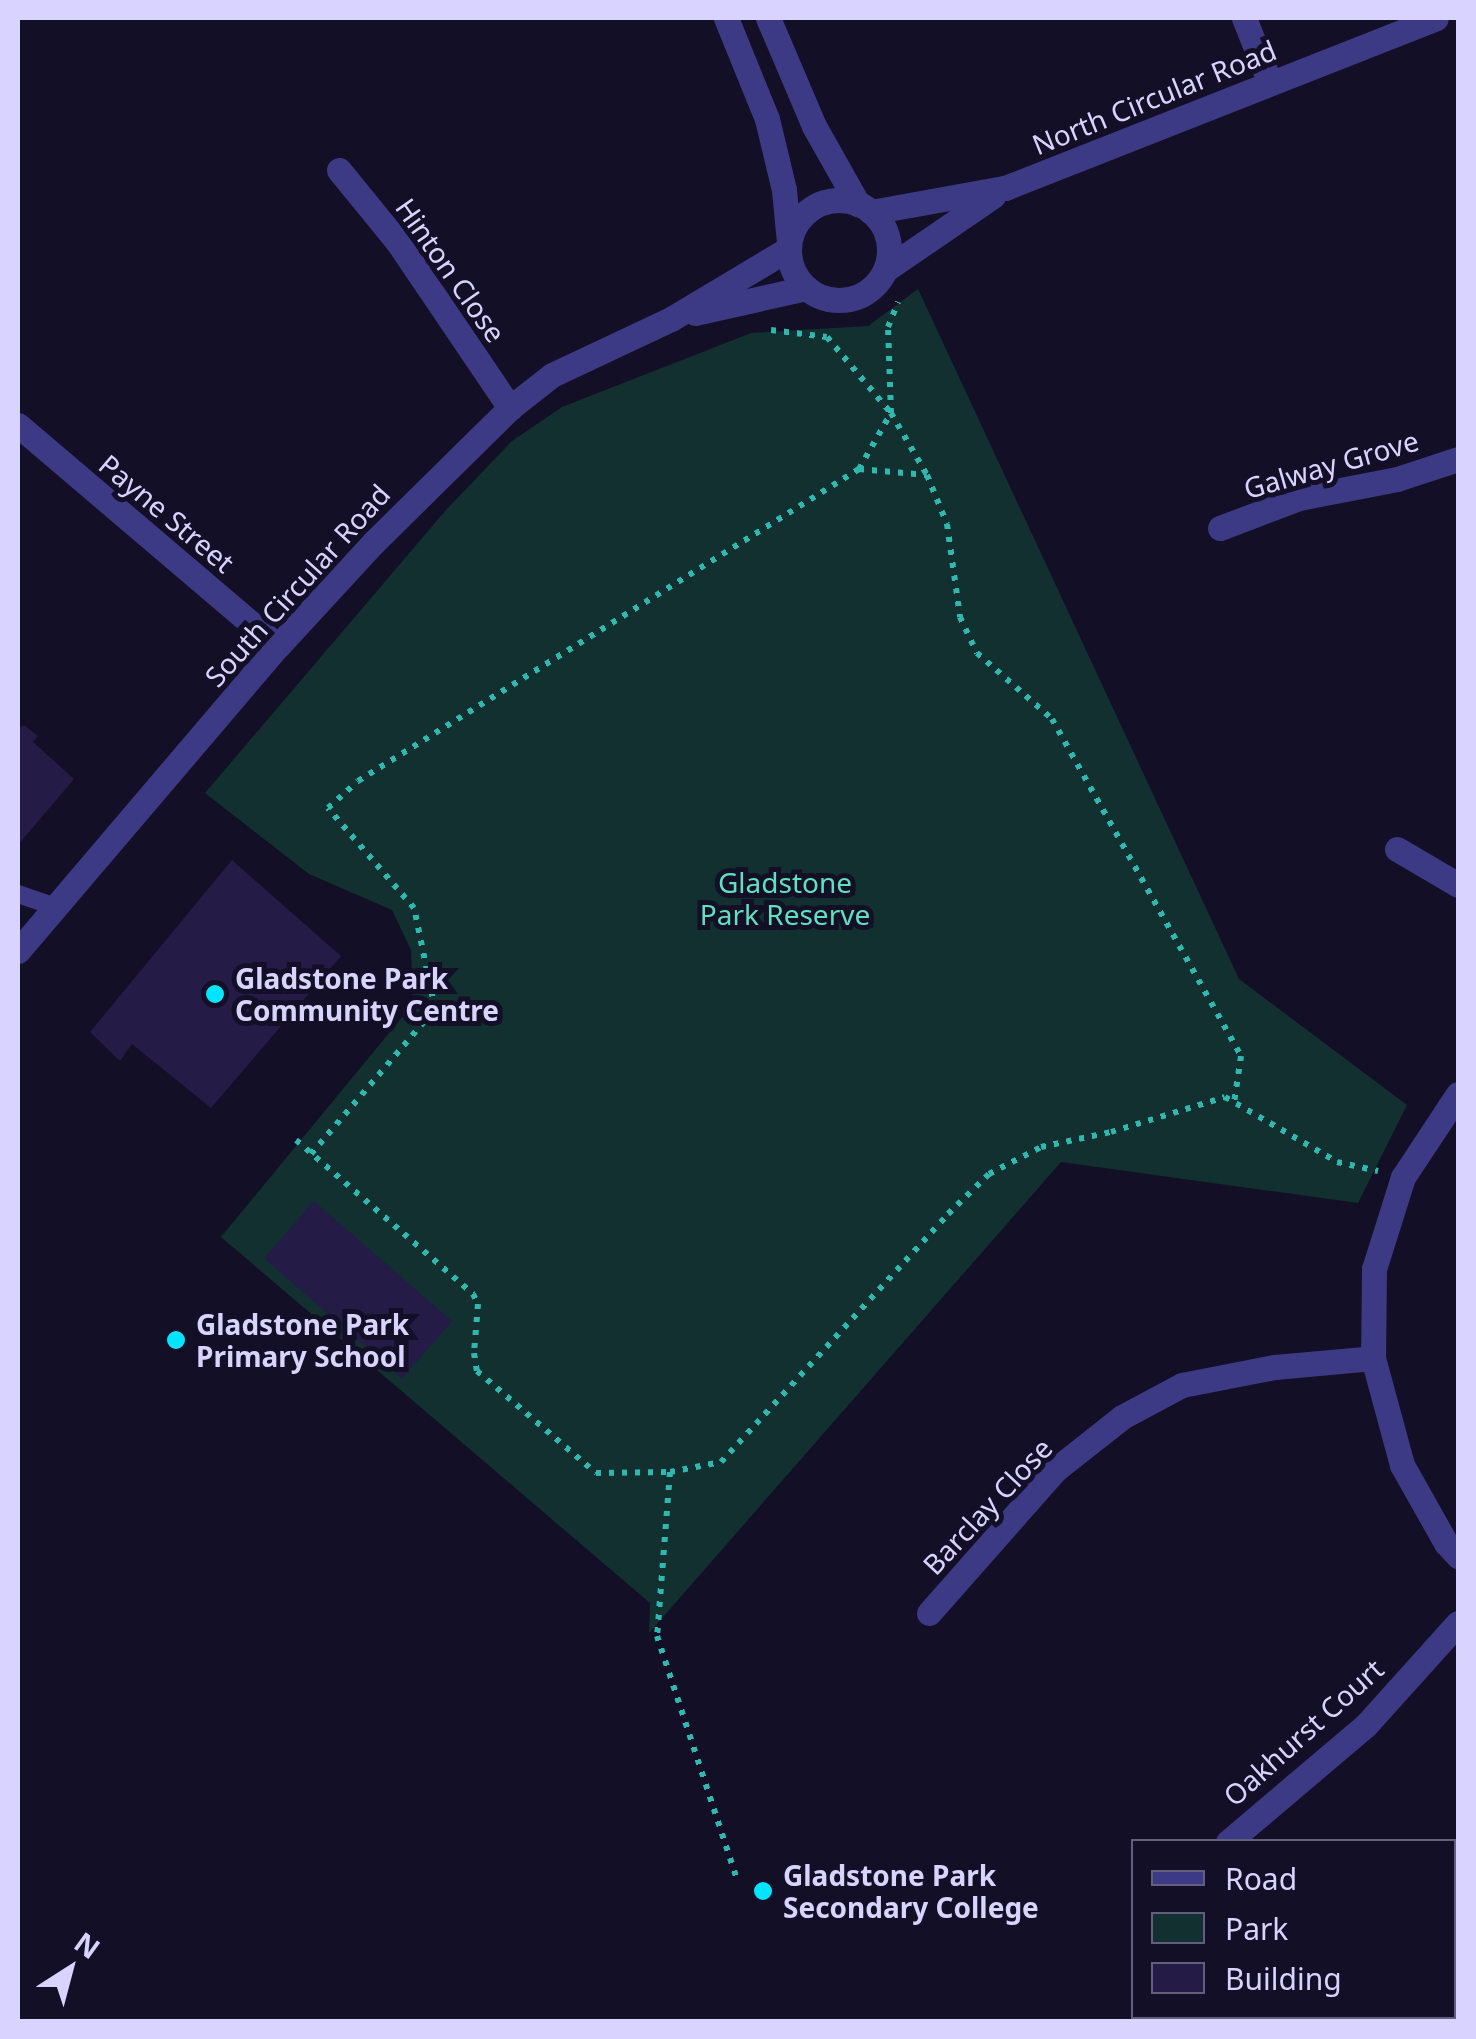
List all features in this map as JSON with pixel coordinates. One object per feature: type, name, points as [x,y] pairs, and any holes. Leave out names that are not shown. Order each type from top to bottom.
[{"type":"street","points":[[726,18],[767,119],[784,190],[796,277],[820,296],[850,298],[876,283],[884,270],[888,239],[814,126],[768,18]]},
{"type":"street","points":[[1244,18],[1270,83]]},
{"type":"street","name":"North Circular Road","points":[[884,270],[1005,188],[1436,18]]},
{"type":"street","name":"Hinton Close","points":[[339,170],[397,241],[510,408]]},
{"type":"street","name":"North Circular Road","points":[[865,208],[1005,188]]},
{"type":"street","points":[[789,245],[802,215],[814,206],[844,200],[865,208]]},
{"type":"street","name":"South Circular Road","points":[[18,951],[278,646],[374,542],[510,408],[569,366],[671,319],[789,245]]},
{"type":"street","name":"South Circular Road","points":[[671,319],[806,288]]},
{"type":"street","name":"Payne Street","points":[[18,425],[278,646]]},
{"type":"street","name":"Galway Grove","points":[[1220,528],[1299,498],[1397,479],[1458,458]]},
{"type":"street","points":[[1398,849],[1458,885]]},
{"type":"street","points":[[1458,1094],[1404,1177],[1374,1269],[1373,1358],[1402,1465],[1446,1543],[1458,1556]]},
{"type":"street","name":"Barclay Close","points":[[930,1614],[1055,1470],[1122,1417],[1182,1385],[1275,1367],[1373,1358]]},
{"type":"street","name":"Oakhurst Court","points":[[1232,1839],[1366,1724],[1458,1623]]},
{"type":"lane","points":[[18,894],[56,908]]},
{"type":"path","points":[[310,1154],[435,1009],[414,908],[328,808],[358,781],[859,468],[891,412],[888,327],[898,302]]},
{"type":"path","points":[[771,330],[827,338],[891,412],[928,474],[947,524],[960,617],[978,653],[1052,719],[1240,1056],[1234,1102]]},
{"type":"path","points":[[859,468],[928,474]]},
{"type":"path","points":[[296,1140],[473,1294],[478,1304],[474,1353],[477,1371],[596,1474],[670,1472],[721,1462],[840,1329],[989,1174],[1041,1148],[1112,1132],[1224,1097],[1337,1162],[1404,1177]]},
{"type":"path","points":[[670,1472],[657,1636],[737,1879]]},
{"type":"green space","name":"Gladstone Park Reserve","points":[[918,289],[1239,979],[1407,1105],[1358,1203],[1061,1162],[649,1633],[650,1603],[221,1237],[413,1004],[411,950],[392,910],[309,874],[205,793],[446,510],[512,441],[562,407],[751,333],[868,326]]},
{"type":"building","points":[[24,725],[38,736],[33,742],[74,779],[18,845],[18,729]]},
{"type":"building","name":"Gladstone Park Community Centre","points":[[232,860],[341,956],[211,1108],[132,1044],[120,1061],[90,1032]]},
{"type":"building","points":[[314,1201],[452,1321],[402,1378],[264,1258]]},
{"type":"place","name":"Gladstone Park Community Centre","points":[[215,994]]},
{"type":"place","name":"Gladstone Park Primary School","points":[[176,1340]]},
{"type":"place","name":"Gladstone Park Secondary College","points":[[763,1891]]}]
